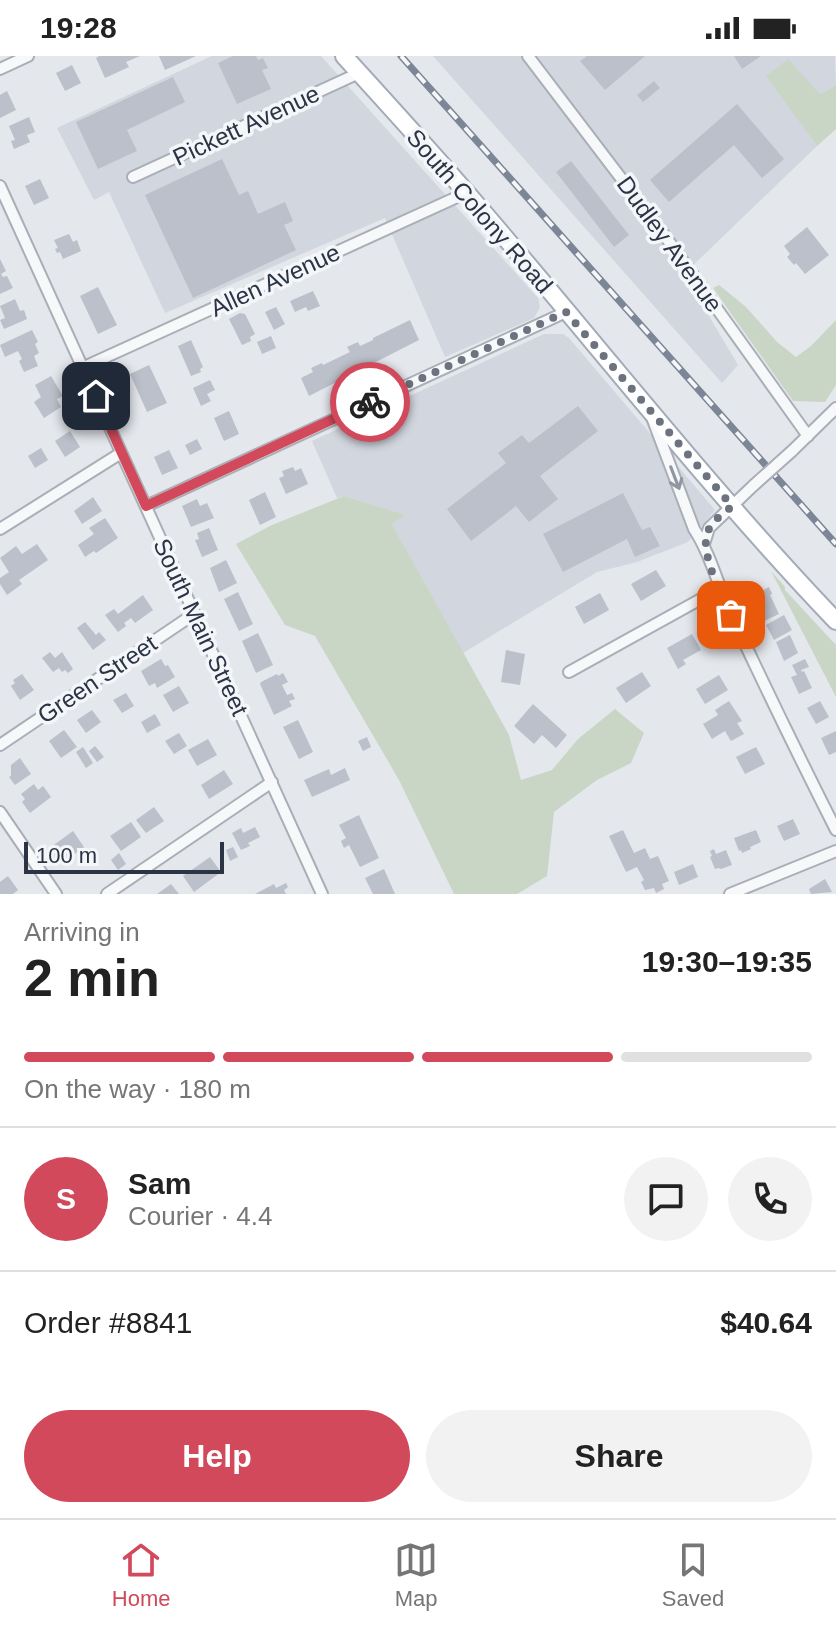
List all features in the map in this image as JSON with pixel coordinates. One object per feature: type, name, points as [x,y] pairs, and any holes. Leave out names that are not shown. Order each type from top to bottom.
[{"type":"main road","name":"South Colony Road","points":[[344,56],[466,193],[732,506],[836,621]]},
{"type":"street","points":[[0,69],[28,56]]},
{"type":"street","name":"Dudley Avenue","points":[[528,56],[665,236],[808,436]]},
{"type":"street","name":"Pickett Avenue","points":[[133,177],[359,73]]},
{"type":"street","name":"South Main Street","points":[[0,186],[322,894]]},
{"type":"street","name":"Allen Avenue","points":[[84,367],[466,193]]},
{"type":"street","points":[[146,506],[566,312]]},
{"type":"street","points":[[704,544],[709,528],[836,408]]},
{"type":"street","points":[[649,410],[694,529],[704,544],[719,589],[780,721],[836,830]]},
{"type":"street","points":[[0,529],[121,453]]},
{"type":"street","points":[[569,672],[719,589]]},
{"type":"street","name":"Green Street","points":[[0,745],[194,614]]},
{"type":"street","points":[[107,894],[272,782]]},
{"type":"street","points":[[0,812],[56,894]]},
{"type":"street","points":[[730,894],[836,851]]},
{"type":"shaded area","points":[[212,56],[321,56],[538,298],[540,307],[534,318],[445,357],[385,218],[165,313],[109,192],[94,200],[57,128]]},
{"type":"shaded area","points":[[433,56],[835,56],[836,85],[820,94],[767,75],[817,146],[684,274],[738,365],[722,383]]},
{"type":"shaded area","points":[[544,334],[563,334],[569,338],[715,510],[688,542],[637,562],[597,572],[463,653],[392,524],[404,515],[344,496],[337,498],[312,441]]},
{"type":"green space","points":[[788,59],[820,94],[836,85],[836,129],[817,146],[766,76]]},
{"type":"green space","points":[[719,285],[796,357],[836,320],[836,385],[825,402],[793,401],[713,288]]},
{"type":"green space","points":[[344,496],[405,515],[392,524],[509,735],[521,780],[552,770],[578,739],[615,709],[644,733],[631,763],[597,780],[554,812],[547,876],[517,894],[454,894],[399,780],[315,636],[285,625],[236,544],[272,525]]},
{"type":"green space","points":[[771,571],[836,645],[836,697]]},
{"type":"building","points":[[140,56],[126,62],[129,67],[105,78],[96,58]]},
{"type":"building","points":[[159,56],[196,56],[165,70]]},
{"type":"building","points":[[233,56],[263,58],[268,68],[262,70],[271,89],[237,104],[218,63]]},
{"type":"building","points":[[587,56],[645,56],[605,90],[580,61]]},
{"type":"building","points":[[734,56],[761,56],[742,69]]},
{"type":"building","points":[[72,65],[81,83],[65,91],[56,73]]},
{"type":"building","points":[[173,77],[185,102],[127,130],[137,151],[98,169],[76,122]]},
{"type":"building","points":[[654,81],[660,88],[643,102],[637,95]]},
{"type":"building","points":[[7,91],[16,110],[0,118],[0,95]]},
{"type":"building","points":[[737,104],[784,159],[762,178],[734,145],[669,202],[650,180]]},
{"type":"building","points":[[29,117],[35,132],[27,135],[30,142],[14,149],[11,141],[15,140],[9,126]]},
{"type":"building","points":[[222,159],[239,195],[248,191],[258,214],[285,202],[293,221],[284,225],[296,250],[193,298],[145,195]]},
{"type":"building","points":[[571,161],[629,235],[614,247],[556,172]]},
{"type":"building","points":[[40,179],[49,198],[34,205],[25,186]]},
{"type":"building","points":[[807,227],[829,255],[805,274],[787,257],[790,254],[784,246]]},
{"type":"building","points":[[69,234],[73,242],[77,240],[81,251],[63,259],[55,249],[58,248],[54,240]]},
{"type":"building","points":[[0,259],[6,271],[1,274],[7,276],[13,288],[0,294]]},
{"type":"building","points":[[98,287],[117,325],[98,334],[80,296]]},
{"type":"building","points":[[313,291],[320,306],[295,312],[290,301]]},
{"type":"building","points":[[15,299],[27,319],[4,329],[0,320],[5,318],[0,306]]},
{"type":"building","points":[[276,307],[285,324],[274,330],[265,312]]},
{"type":"building","points":[[240,313],[245,314],[255,334],[250,337],[251,341],[242,345],[229,319]]},
{"type":"building","points":[[410,320],[419,340],[309,396],[301,378],[313,372],[311,368],[350,352],[347,347],[358,342],[360,346]]},
{"type":"building","points":[[32,330],[38,342],[35,344],[39,353],[34,356],[38,366],[24,372],[18,351],[5,357],[0,345]]},
{"type":"building","points":[[271,336],[276,348],[262,354],[257,342]]},
{"type":"building","points":[[191,340],[203,367],[201,372],[191,376],[178,346]]},
{"type":"building","points":[[149,365],[167,403],[147,412],[130,374]]},
{"type":"building","points":[[51,376],[63,396],[57,399],[61,407],[44,418],[34,402],[41,397],[35,385]]},
{"type":"building","points":[[210,380],[215,390],[207,394],[211,401],[201,406],[193,388]]},
{"type":"building","points":[[578,406],[598,431],[540,476],[558,499],[529,522],[516,506],[471,541],[447,509],[506,463],[498,453],[522,435],[529,443]]},
{"type":"building","points":[[229,411],[239,434],[224,441],[214,418]]},
{"type":"building","points":[[70,431],[80,447],[65,457],[55,441]]},
{"type":"building","points":[[197,439],[202,449],[190,455],[185,445]]},
{"type":"building","points":[[41,448],[48,460],[35,468],[28,456]]},
{"type":"building","points":[[169,450],[178,468],[162,475],[154,457]]},
{"type":"building","points":[[293,467],[295,471],[301,468],[308,484],[286,494],[279,478],[284,476],[282,471]]},
{"type":"building","points":[[265,492],[276,517],[260,525],[249,500]]},
{"type":"building","points":[[623,493],[642,530],[650,527],[660,546],[635,557],[627,539],[563,572],[543,534]]},
{"type":"building","points":[[93,497],[102,511],[82,524],[74,511]]},
{"type":"building","points":[[197,499],[200,506],[207,503],[214,518],[191,527],[182,506]]},
{"type":"building","points":[[105,518],[118,538],[85,557],[78,545],[94,534],[89,528]]},
{"type":"building","points":[[209,528],[218,550],[202,557],[195,540],[199,539],[197,533]]},
{"type":"building","points":[[37,544],[48,560],[19,580],[22,584],[7,595],[0,578],[9,572],[0,558],[16,546],[22,554]]},
{"type":"building","points":[[226,560],[237,583],[219,592],[210,568]]},
{"type":"building","points":[[656,570],[666,586],[641,601],[631,584]]},
{"type":"building","points":[[769,587],[779,614],[764,621],[752,596]]},
{"type":"building","points":[[238,592],[253,624],[239,631],[224,599]]},
{"type":"building","points":[[600,593],[609,610],[584,624],[575,607]]},
{"type":"building","points":[[143,595],[153,610],[135,623],[131,618],[118,632],[105,615],[114,609],[118,614]]},
{"type":"building","points":[[784,615],[792,630],[774,640],[766,625]]},
{"type":"building","points":[[85,622],[96,635],[99,632],[106,640],[93,650],[77,628]]},
{"type":"building","points":[[258,633],[273,665],[256,673],[242,641]]},
{"type":"building","points":[[692,634],[701,650],[683,660],[686,664],[678,669],[667,648]]},
{"type":"building","points":[[790,635],[798,653],[784,661],[776,642]]},
{"type":"building","points":[[506,650],[525,654],[520,685],[501,682]]},
{"type":"building","points":[[50,652],[55,658],[62,652],[73,669],[68,673],[59,668],[53,672],[42,658]]},
{"type":"building","points":[[161,659],[175,677],[157,688],[155,683],[149,686],[141,671]]},
{"type":"building","points":[[805,659],[809,667],[801,670],[812,688],[799,694],[791,677],[797,675],[792,665]]},
{"type":"building","points":[[642,672],[651,686],[626,703],[616,688]]},
{"type":"building","points":[[283,673],[288,682],[282,685],[287,695],[292,693],[295,699],[289,701],[292,706],[274,715],[260,684]]},
{"type":"building","points":[[22,674],[34,690],[20,700],[11,686],[15,683],[13,680]]},
{"type":"building","points":[[719,675],[728,690],[705,704],[696,689]]},
{"type":"building","points":[[179,686],[189,703],[173,712],[163,695]]},
{"type":"building","points":[[126,693],[134,706],[122,713],[113,700]]},
{"type":"building","points":[[729,701],[742,721],[737,723],[744,734],[731,741],[725,731],[712,739],[703,724],[718,715],[715,710]]},
{"type":"building","points":[[820,701],[829,717],[816,724],[807,708]]},
{"type":"building","points":[[533,704],[567,735],[556,748],[542,735],[534,744],[514,726]]},
{"type":"building","points":[[92,710],[101,722],[86,733],[77,720]]},
{"type":"building","points":[[155,714],[161,725],[147,733],[141,722]]},
{"type":"building","points":[[298,720],[313,752],[299,759],[283,727]]},
{"type":"building","points":[[64,730],[77,747],[61,758],[49,741]]},
{"type":"building","points":[[836,731],[836,752],[829,755],[821,738]]},
{"type":"building","points":[[179,733],[187,746],[174,754],[165,741]]},
{"type":"building","points":[[367,737],[371,747],[363,751],[358,741]]},
{"type":"building","points":[[208,739],[217,755],[197,766],[188,750]]},
{"type":"building","points":[[95,746],[104,757],[97,762],[89,751]]},
{"type":"building","points":[[83,747],[93,763],[86,768],[76,752]]},
{"type":"building","points":[[756,747],[765,764],[745,774],[736,757]]},
{"type":"building","points":[[20,758],[31,774],[15,785],[9,777],[11,765]]},
{"type":"building","points":[[345,768],[350,780],[312,797],[304,780],[329,769],[331,775]]},
{"type":"building","points":[[224,770],[233,784],[209,799],[201,785]]},
{"type":"building","points":[[34,784],[38,790],[43,786],[51,797],[30,813],[22,802],[25,799],[21,794]]},
{"type":"building","points":[[154,807],[164,821],[146,833],[136,820]]},
{"type":"building","points":[[359,815],[379,858],[360,867],[349,845],[344,848],[341,841],[346,838],[339,825]]},
{"type":"building","points":[[793,819],[800,834],[784,841],[777,826]]},
{"type":"building","points":[[131,822],[141,837],[121,851],[110,836]]},
{"type":"building","points":[[255,827],[260,837],[241,850],[232,833],[241,828],[243,833]]},
{"type":"building","points":[[623,830],[634,853],[645,848],[650,859],[658,856],[669,881],[662,884],[664,889],[656,893],[654,888],[645,890],[637,867],[626,872],[609,836]]},
{"type":"building","points":[[756,830],[761,842],[742,853],[739,851],[734,838]]},
{"type":"building","points":[[73,831],[84,847],[62,863],[58,856],[55,858],[51,853],[54,851],[51,847]]},
{"type":"building","points":[[233,847],[238,857],[230,861],[226,850]]},
{"type":"building","points":[[714,849],[716,854],[726,850],[732,865],[715,869],[710,857],[710,851]]},
{"type":"building","points":[[119,853],[126,864],[118,870],[111,860]]},
{"type":"building","points":[[210,857],[221,872],[194,892],[183,876]]},
{"type":"building","points":[[693,864],[698,877],[679,885],[674,872]]},
{"type":"building","points":[[384,869],[395,894],[373,894],[365,878]]},
{"type":"building","points":[[8,876],[18,890],[13,894],[0,894],[0,882]]},
{"type":"building","points":[[825,879],[832,892],[811,894],[809,889]]},
{"type":"building","points":[[286,883],[286,894],[255,894],[274,884],[276,888]]},
{"type":"building","points":[[171,884],[179,894],[157,894]]},
{"type":"railway","points":[[401,56],[836,544]]},
{"type":"way so far","points":[[370,402],[566,312],[732,506],[709,528],[704,544],[731,615]]},
{"type":"route","points":[[96,396],[146,506],[370,402]]}]
